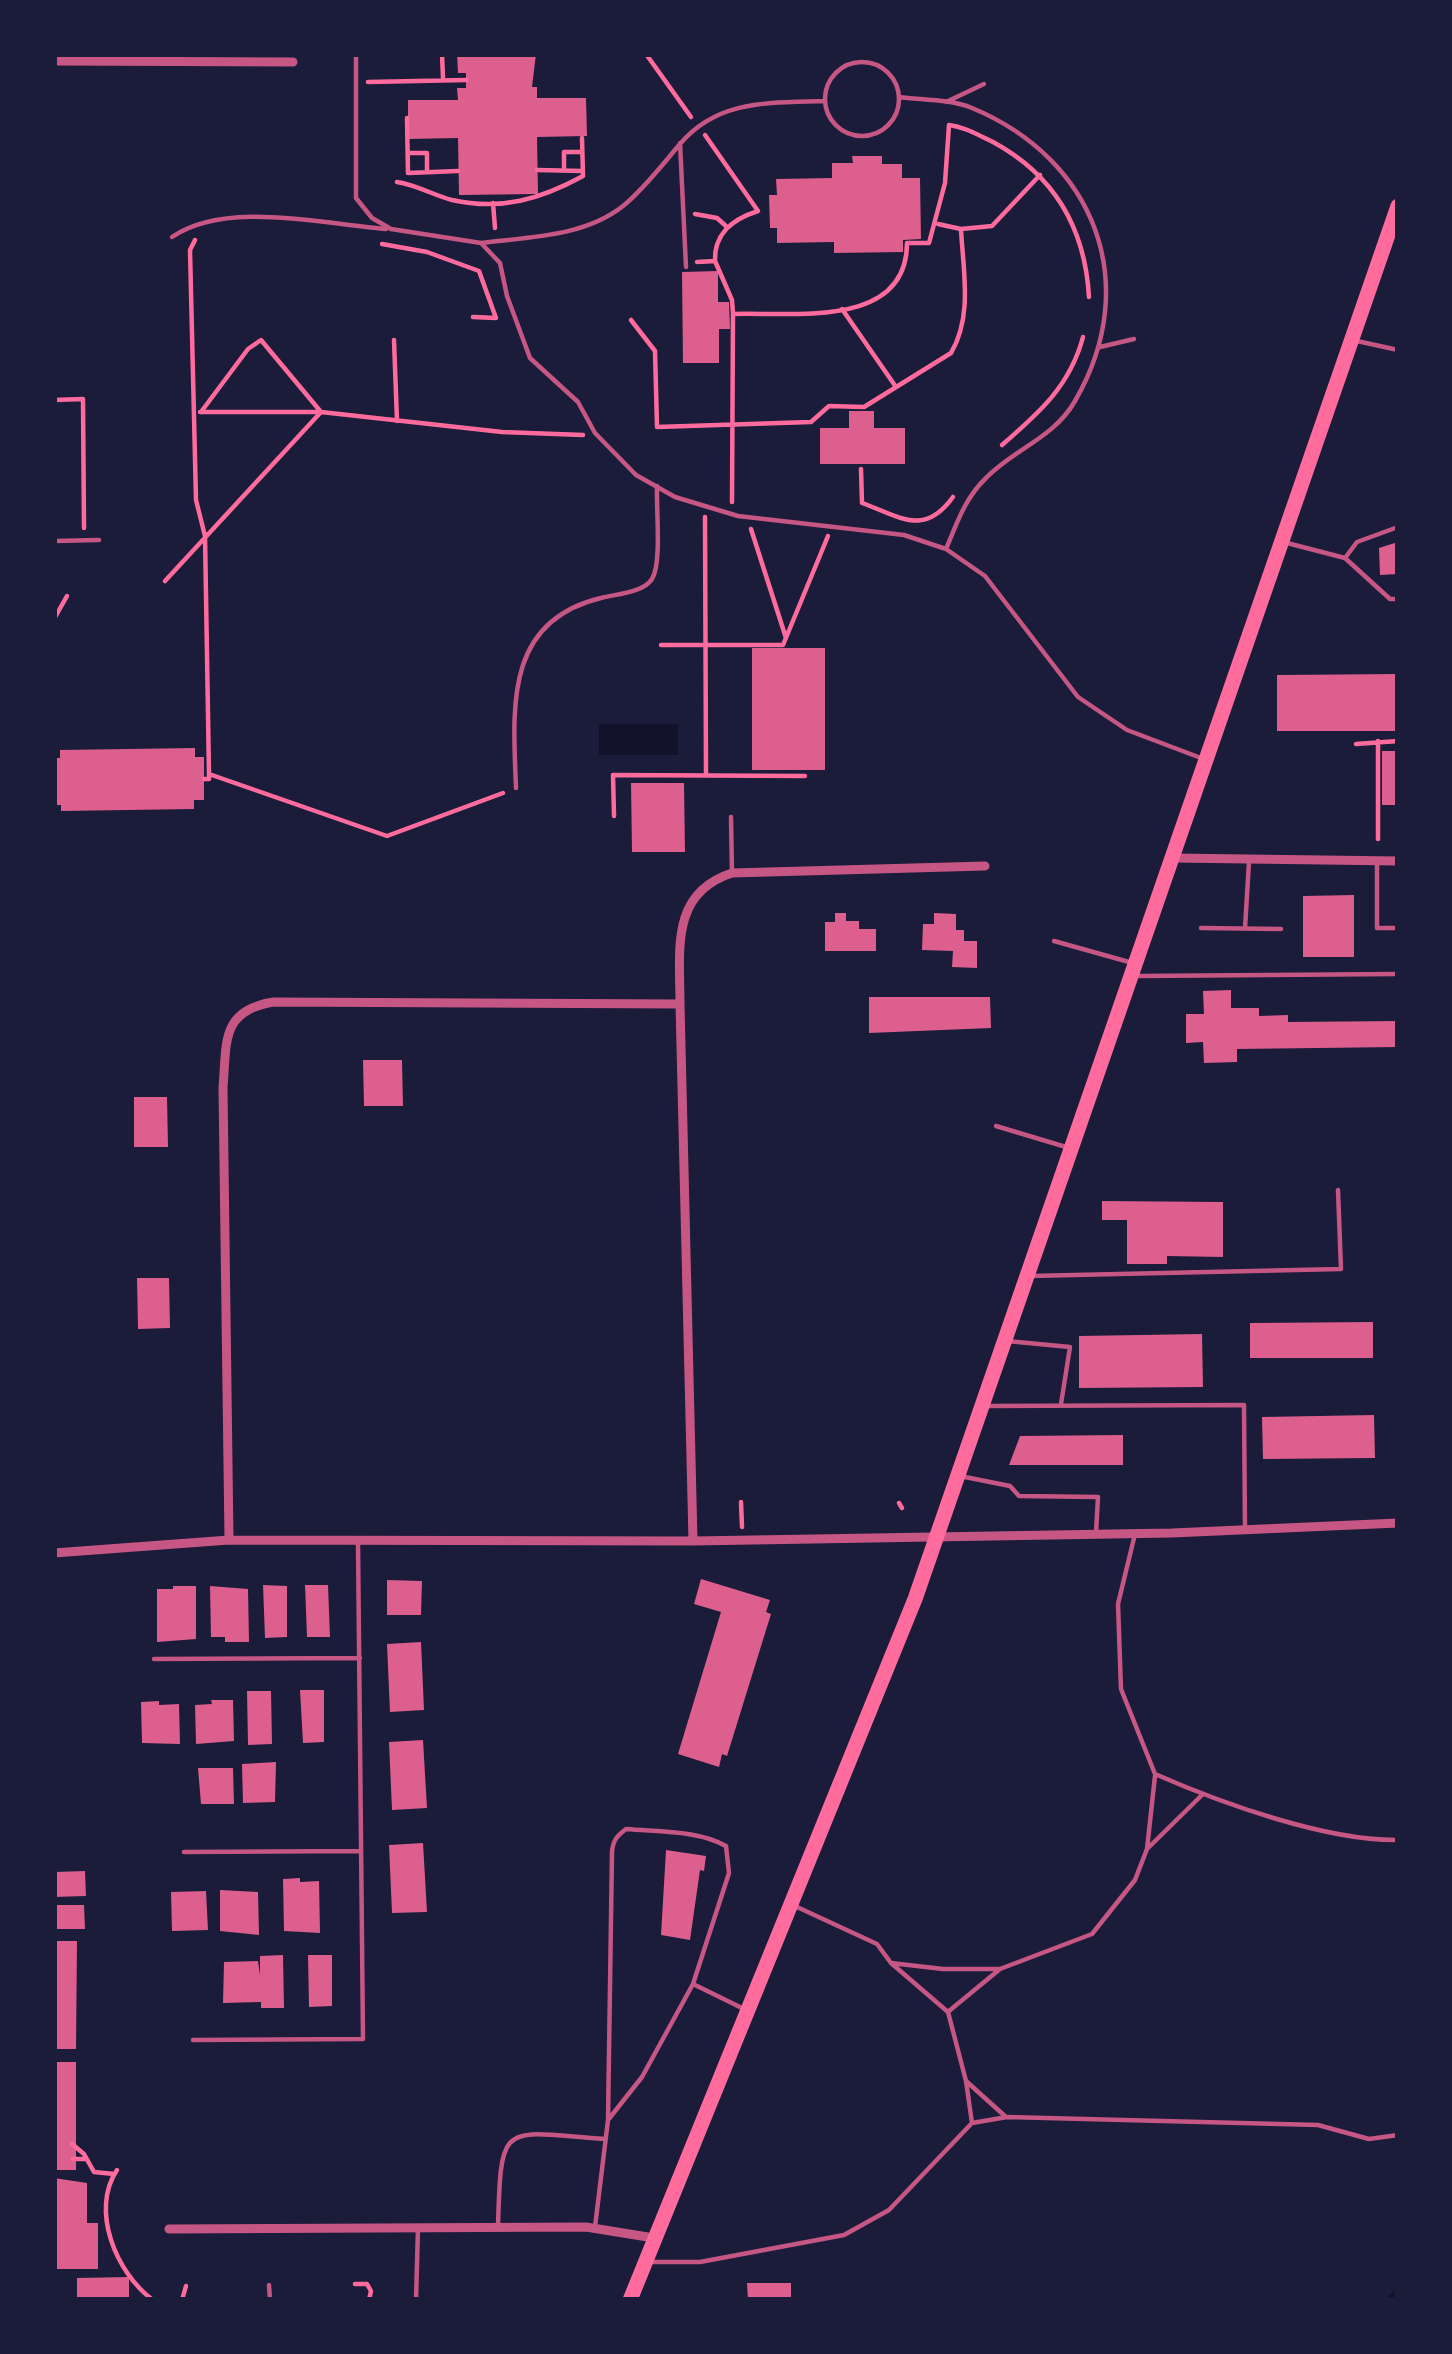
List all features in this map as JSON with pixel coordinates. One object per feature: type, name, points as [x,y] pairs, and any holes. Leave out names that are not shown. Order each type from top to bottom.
[{"type":"main road","points":[[630,2300],[938,1538],[1398,206]]},
{"type":"street","points":[[54,61],[293,62]]},
{"type":"street","points":[[1173,858],[1398,861]]},
{"type":"street","points":[[692,1541],[680,1004],[684,915],[698,890],[732,873],[985,866]]},
{"type":"street","points":[[229,1540],[224,1087],[227,1035],[241,1013],[273,1002],[680,1004]]},
{"type":"street","points":[[54,1552],[229,1540],[938,1538],[1398,1523]]},
{"type":"street","points":[[169,2229],[498,2226],[595,2228],[656,2238]]},
{"type":"lane","points":[[356,54],[356,198],[372,218],[397,230]]},
{"type":"lane","points":[[864,58],[891,75],[899,97],[892,121],[883,130],[858,136],[836,125],[825,100],[838,70],[864,58]]},
{"type":"lane","points":[[944,103],[984,85]]},
{"type":"lane","points":[[899,97],[968,106],[1016,131],[1078,190],[1095,221],[1107,284],[1100,346],[1073,405],[1045,437],[987,476],[966,501],[946,549]]},
{"type":"lane","points":[[172,237],[188,226],[228,216],[397,230],[481,244],[575,230],[621,208],[680,143],[724,110],[750,103],[825,100]]},
{"type":"lane","points":[[680,143],[686,265]]},
{"type":"lane","points":[[481,244],[500,262],[530,358],[578,402],[595,433],[636,475],[732,514],[904,535],[946,549],[985,576],[1052,666],[1097,713],[1126,730],[1207,759]]},
{"type":"lane","points":[[1100,346],[1134,339]]},
{"type":"lane","points":[[1352,340],[1398,350]]},
{"type":"lane","points":[[516,788],[513,711],[525,651],[549,622],[583,602],[645,586],[656,574],[656,486]]},
{"type":"lane","points":[[1345,558],[1357,542],[1398,526]]},
{"type":"lane","points":[[54,541],[99,540]]},
{"type":"lane","points":[[1282,542],[1345,558],[1390,599],[1398,599]]},
{"type":"lane","points":[[731,817],[732,873]]},
{"type":"lane","points":[[1245,928],[1249,861]]},
{"type":"lane","points":[[1377,861],[1377,928],[1398,928]]},
{"type":"lane","points":[[1201,928],[1281,929]]},
{"type":"lane","points":[[1054,941],[1134,970],[1398,974]]},
{"type":"lane","points":[[996,1126],[1073,1150]]},
{"type":"lane","points":[[1030,1276],[1341,1269],[1338,1190]]},
{"type":"lane","points":[[1007,1341],[1070,1347],[1061,1406]]},
{"type":"lane","points":[[984,1406],[1244,1406],[1245,1530]]},
{"type":"lane","points":[[960,1476],[1010,1486],[1018,1496],[1098,1497],[1096,1534]]},
{"type":"lane","points":[[947,2012],[1000,1969],[1092,1934],[1135,1880],[1147,1849],[1155,1774],[1120,1689],[1118,1604],[1135,1534]]},
{"type":"lane","points":[[194,2040],[363,2038],[358,1543]]},
{"type":"lane","points":[[154,1659],[360,1658]]},
{"type":"lane","points":[[1155,1774],[1202,1795],[1310,1827],[1398,1840]]},
{"type":"lane","points":[[1147,1849],[1202,1795]]},
{"type":"lane","points":[[595,2228],[608,2120],[614,1841],[626,1829],[711,1838],[727,1846],[729,1873],[692,1984],[642,2077],[608,2120]]},
{"type":"lane","points":[[184,1852],[361,1851]]},
{"type":"lane","points":[[793,1904],[877,1944],[890,1963],[947,2012],[972,2123]]},
{"type":"lane","points":[[890,1963],[1000,1969]]},
{"type":"lane","points":[[692,1984],[749,2011]]},
{"type":"lane","points":[[966,2080],[1006,2117]]},
{"type":"lane","points":[[646,2262],[700,2262],[844,2235],[889,2210],[972,2123],[1006,2117],[1318,2125],[1369,2140],[1398,2135]]},
{"type":"lane","points":[[498,2226],[500,2161],[511,2140],[528,2134],[606,2139]]},
{"type":"lane","points":[[416,2300],[418,2228]]},
{"type":"lane","points":[[269,2285],[270,2300]]},
{"type":"path","points":[[442,54],[443,80]]},
{"type":"path","points":[[646,54],[690,115]]},
{"type":"path","points":[[356,82],[466,80]]},
{"type":"path","points":[[407,118],[408,172]]},
{"type":"path","points":[[733,314],[842,309],[890,294],[901,278],[907,243],[929,243],[936,223],[945,183],[949,125],[1005,149],[1040,175],[1073,219],[1088,267],[1090,312]]},
{"type":"path","points":[[706,135],[758,211],[727,227],[715,248],[733,314],[732,514]]},
{"type":"path","points":[[397,182],[450,199],[493,203],[545,196],[584,176],[582,139]]},
{"type":"path","points":[[564,170],[564,152],[583,152]]},
{"type":"path","points":[[408,153],[427,153],[427,172]]},
{"type":"path","points":[[396,169],[458,172]]},
{"type":"path","points":[[537,170],[583,171]]},
{"type":"path","points":[[936,223],[961,229],[992,226],[1040,175]]},
{"type":"path","points":[[493,203],[496,232]]},
{"type":"path","points":[[684,214],[717,218],[727,227]]},
{"type":"path","points":[[631,320],[655,351],[657,427],[812,422],[829,406],[864,406],[951,352],[960,338],[965,308],[961,229]]},
{"type":"path","points":[[195,238],[190,250],[196,500],[205,536],[207,777],[387,836],[516,788]]},
{"type":"path","points":[[370,242],[428,252],[479,271],[496,318],[473,317]]},
{"type":"path","points":[[686,265],[715,261]]},
{"type":"path","points":[[842,309],[896,387]]},
{"type":"path","points":[[995,450],[1042,411],[1067,382],[1085,330]]},
{"type":"path","points":[[197,412],[248,349],[261,340],[321,412]]},
{"type":"path","points":[[394,340],[397,421]]},
{"type":"path","points":[[54,400],[82,399],[85,540]]},
{"type":"path","points":[[197,412],[321,412],[548,435],[595,433]]},
{"type":"path","points":[[165,581],[321,412]]},
{"type":"path","points":[[862,469],[862,502],[911,520],[939,516],[960,487]]},
{"type":"path","points":[[706,506],[706,776]]},
{"type":"path","points":[[747,517],[786,638]]},
{"type":"path","points":[[661,645],[783,645],[832,527]]},
{"type":"path","points":[[54,620],[67,596]]},
{"type":"path","points":[[1378,741],[1378,839]]},
{"type":"path","points":[[1356,744],[1398,741]]},
{"type":"path","points":[[614,816],[613,776],[805,776]]},
{"type":"path","points":[[741,1502],[742,1527]]},
{"type":"path","points":[[72,2144],[94,2172],[116,2172],[106,2187],[106,2217],[113,2244],[123,2268],[153,2300]]},
{"type":"path","points":[[74,2158],[86,2158]]},
{"type":"path","points":[[355,2284],[367,2284],[369,2300]]},
{"type":"path","points":[[182,2300],[186,2286]]},
{"type":"shaded area","points":[[599,724],[678,724],[678,755],[599,755]]},
{"type":"building","points":[[457,54],[536,54],[532,87],[537,87],[537,98],[586,98],[587,136],[537,137],[538,194],[459,195],[458,138],[408,139],[408,100],[458,100],[457,88],[466,88],[466,73],[458,73]]},
{"type":"building","points":[[852,156],[882,156],[882,164],[902,164],[902,178],[920,178],[921,239],[903,240],[903,252],[834,253],[834,242],[777,243],[777,228],[770,228],[769,195],[777,195],[776,179],[832,178],[832,163],[853,163]]},
{"type":"building","points":[[718,271],[718,302],[729,302],[730,329],[719,329],[719,363],[683,363],[682,272]]},
{"type":"building","points":[[849,411],[874,411],[874,428],[905,428],[905,464],[820,464],[820,428],[849,428]]},
{"type":"building","points":[[1398,542],[1398,574],[1380,575],[1379,548]]},
{"type":"building","points":[[752,648],[825,648],[825,770],[752,770]]},
{"type":"building","points":[[1398,674],[1398,731],[1277,731],[1277,675]]},
{"type":"building","points":[[195,748],[195,757],[204,757],[204,800],[194,800],[194,809],[61,811],[61,805],[54,805],[54,758],[60,758],[60,750]]},
{"type":"building","points":[[1382,751],[1398,751],[1398,805],[1382,805]]},
{"type":"building","points":[[631,783],[684,783],[685,852],[632,852]]},
{"type":"building","points":[[1354,895],[1354,957],[1303,957],[1303,896]]},
{"type":"building","points":[[835,913],[846,913],[846,921],[859,921],[859,929],[876,929],[876,951],[825,951],[825,922],[835,922]]},
{"type":"building","points":[[934,913],[956,914],[956,930],[964,930],[964,941],[977,941],[977,968],[952,967],[953,951],[922,950],[923,924],[934,924]]},
{"type":"building","points":[[1231,990],[1231,1008],[1259,1008],[1259,1016],[1288,1015],[1288,1022],[1398,1021],[1398,1047],[1237,1049],[1237,1062],[1204,1063],[1203,1042],[1186,1043],[1186,1014],[1204,1014],[1203,991]]},
{"type":"building","points":[[869,997],[990,997],[991,1028],[869,1033]]},
{"type":"building","points":[[363,1060],[402,1060],[403,1106],[364,1106]]},
{"type":"building","points":[[134,1097],[167,1097],[168,1147],[134,1147]]},
{"type":"building","points":[[1102,1201],[1223,1202],[1223,1257],[1167,1256],[1167,1264],[1127,1264],[1127,1220],[1102,1220]]},
{"type":"building","points":[[137,1278],[169,1278],[170,1328],[138,1329]]},
{"type":"building","points":[[1373,1322],[1373,1358],[1250,1358],[1250,1323]]},
{"type":"building","points":[[1202,1334],[1203,1387],[1079,1388],[1079,1336]]},
{"type":"building","points":[[1374,1415],[1375,1458],[1263,1459],[1262,1417]]},
{"type":"building","points":[[1123,1435],[1123,1465],[1009,1465],[1020,1436]]},
{"type":"building","points":[[701,1579],[770,1600],[766,1612],[771,1614],[727,1756],[722,1754],[719,1767],[678,1754],[721,1612],[694,1604]]},
{"type":"building","points":[[387,1580],[422,1581],[421,1615],[387,1615]]},
{"type":"building","points":[[263,1585],[287,1586],[287,1637],[265,1638]]},
{"type":"building","points":[[305,1585],[328,1585],[330,1637],[307,1637]]},
{"type":"building","points":[[196,1586],[196,1639],[157,1642],[157,1589]]},
{"type":"building","points":[[210,1586],[248,1589],[249,1642],[211,1637]]},
{"type":"building","points":[[421,1642],[424,1710],[390,1712],[387,1644]]},
{"type":"building","points":[[300,1690],[324,1690],[324,1742],[303,1743]]},
{"type":"building","points":[[247,1691],[271,1691],[272,1744],[248,1745]]},
{"type":"building","points":[[211,1700],[233,1700],[234,1741],[196,1744],[195,1705],[212,1704]]},
{"type":"building","points":[[159,1701],[159,1705],[179,1704],[180,1744],[142,1743],[141,1702]]},
{"type":"building","points":[[423,1740],[427,1808],[392,1810],[389,1742]]},
{"type":"building","points":[[276,1762],[275,1802],[243,1803],[242,1764]]},
{"type":"building","points":[[198,1768],[233,1768],[234,1804],[201,1804]]},
{"type":"building","points":[[423,1843],[427,1912],[392,1913],[389,1845]]},
{"type":"building","points":[[666,1850],[706,1856],[690,1940],[661,1935]]},
{"type":"building","points":[[85,1871],[86,1896],[54,1897],[54,1872]]},
{"type":"building","points":[[300,1878],[300,1882],[319,1881],[320,1933],[284,1931],[283,1879]]},
{"type":"building","points":[[220,1890],[258,1892],[259,1935],[220,1931]]},
{"type":"building","points":[[206,1891],[208,1930],[172,1931],[171,1892]]},
{"type":"building","points":[[54,1905],[84,1905],[85,1929],[54,1929]]},
{"type":"building","points":[[54,1941],[77,1941],[76,2049],[54,2049]]},
{"type":"building","points":[[283,1955],[284,2008],[261,2008],[261,2002],[223,2003],[224,1962],[258,1961],[260,1975],[260,1956]]},
{"type":"building","points":[[308,1955],[332,1955],[332,2006],[309,2007]]},
{"type":"building","points":[[54,2062],[76,2062],[76,2170],[54,2170]]},
{"type":"building","points":[[54,2178],[87,2183],[87,2223],[98,2223],[98,2269],[54,2269]]},
{"type":"building","points":[[129,2277],[129,2300],[77,2300],[77,2278]]},
{"type":"building","points":[[747,2283],[791,2283],[791,2300],[748,2300]]},
{"type":"waterway","points":[[1390,2300],[1398,2294]]}]
